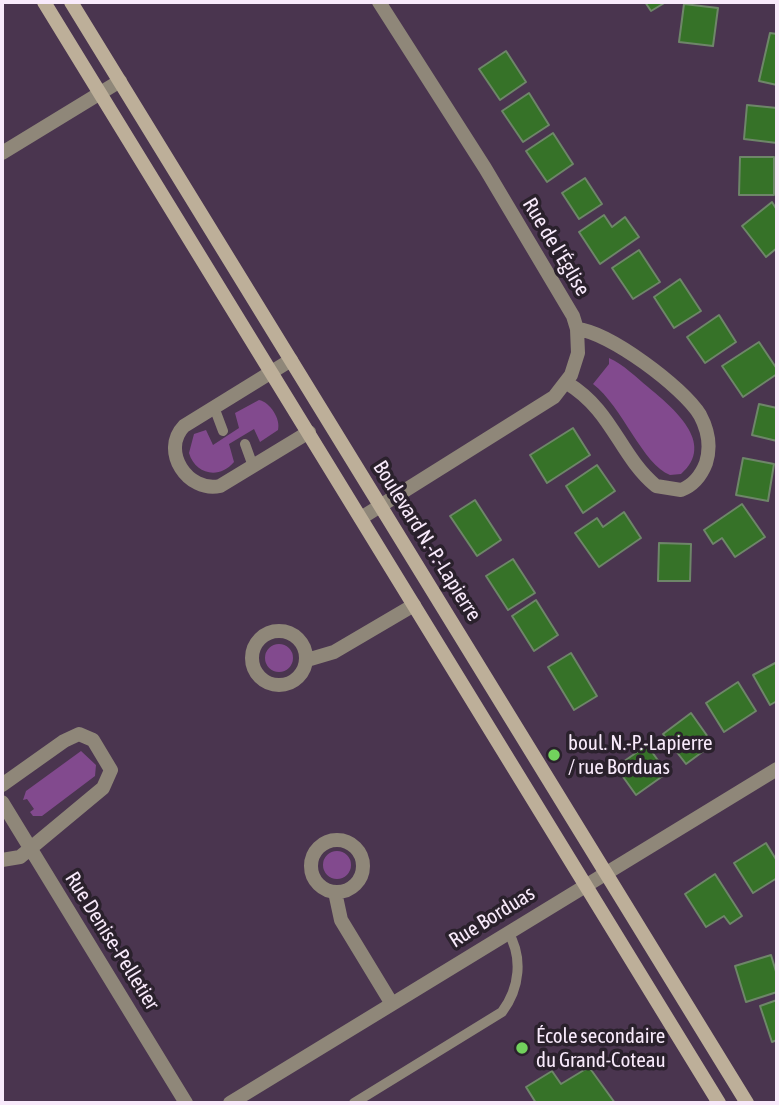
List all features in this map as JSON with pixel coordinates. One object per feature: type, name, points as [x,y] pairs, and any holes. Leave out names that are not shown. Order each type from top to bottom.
[{"type":"street","name":"Boulevard N.-P.-Lapierre","points":[[44,2],[719,1103]]},
{"type":"street","name":"Boulevard N.-P.-Lapierre","points":[[71,2],[747,1103]]},
{"type":"street","name":"Rue de l'Église","points":[[361,518],[544,405],[567,383],[578,353],[577,329],[566,303],[485,168],[379,2]]},
{"type":"street","points":[[2,153],[120,81]]},
{"type":"street","points":[[567,383],[601,411],[637,465],[656,486],[681,490],[699,477],[707,460],[708,437],[695,408],[615,341],[595,332],[577,329]]},
{"type":"street","points":[[291,360],[178,432],[175,453],[181,468],[194,482],[211,488],[220,486],[309,432]]},
{"type":"street","points":[[307,660],[334,652],[414,605]]},
{"type":"street","points":[[2,785],[64,741],[79,734],[93,740],[108,762],[111,774],[103,788],[31,849],[16,860],[2,860]]},
{"type":"street","name":"Rue Borduas","points":[[230,1103],[777,769]]},
{"type":"street","name":"Rue Denise-Pelletier","points":[[2,802],[186,1103]]},
{"type":"street","points":[[335,892],[341,920],[392,1004]]},
{"type":"lane","points":[[214,407],[223,431]]},
{"type":"lane","points":[[244,444],[253,466]]},
{"type":"lane","points":[[354,1103],[502,1012],[514,991],[519,959],[508,932]]},
{"type":"shaded area","points":[[609,358],[658,395],[687,426],[693,438],[694,450],[691,462],[681,474],[670,475],[651,460],[604,394],[593,384],[609,364]]},
{"type":"shaded area","points":[[259,400],[274,412],[278,430],[260,442],[254,429],[229,444],[234,462],[228,468],[215,473],[196,466],[189,453],[194,434],[206,430],[213,445],[239,428],[235,413]]},
{"type":"shaded area","points":[[279,644],[289,648],[293,658],[289,668],[279,672],[269,668],[265,658],[269,648]]},
{"type":"shaded area","points":[[81,751],[96,765],[95,776],[42,816],[33,816],[30,812],[34,809],[27,799],[23,800],[26,791]]},
{"type":"shaded area","points":[[337,851],[347,855],[351,865],[347,875],[337,879],[327,875],[323,865],[327,855]]},
{"type":"building","points":[[645,2],[666,2],[651,11]]},
{"type":"building","points":[[684,4],[718,8],[713,46],[679,42]]},
{"type":"building","points":[[770,33],[777,34],[777,85],[759,81]]},
{"type":"building","points":[[506,51],[526,82],[500,100],[479,69]]},
{"type":"building","points":[[529,93],[549,125],[523,142],[502,111]]},
{"type":"building","points":[[747,105],[777,108],[777,143],[744,139]]},
{"type":"building","points":[[553,133],[573,164],[547,182],[526,151]]},
{"type":"building","points":[[740,157],[774,157],[774,195],[739,195]]},
{"type":"building","points":[[585,178],[602,204],[579,219],[562,193]]},
{"type":"building","points":[[772,202],[777,210],[777,248],[766,257],[742,226]]},
{"type":"building","points":[[604,215],[612,227],[625,217],[639,237],[600,264],[579,232]]},
{"type":"building","points":[[639,250],[660,282],[633,299],[612,268]]},
{"type":"building","points":[[680,279],[701,311],[674,328],[654,297]]},
{"type":"building","points":[[719,315],[736,342],[705,363],[687,337]]},
{"type":"building","points":[[759,342],[777,369],[777,374],[743,397],[722,366]]},
{"type":"building","points":[[759,404],[777,408],[777,441],[752,435]]},
{"type":"building","points":[[573,428],[590,455],[547,483],[530,455]]},
{"type":"building","points":[[743,458],[774,464],[768,501],[736,495]]},
{"type":"building","points":[[597,465],[615,491],[583,513],[566,486]]},
{"type":"building","points":[[475,500],[501,540],[477,556],[450,516]]},
{"type":"building","points":[[742,504],[765,537],[735,557],[722,538],[713,544],[704,530]]},
{"type":"building","points":[[624,512],[641,538],[599,567],[575,533],[597,518],[603,527]]},
{"type":"building","points":[[659,543],[691,544],[690,581],[658,581]]},
{"type":"building","points":[[513,559],[535,593],[508,610],[486,576]]},
{"type":"building","points":[[536,600],[558,635],[534,651],[512,616]]},
{"type":"building","points":[[571,653],[597,696],[574,710],[548,667]]},
{"type":"building","points":[[777,662],[777,701],[770,705],[753,675]]},
{"type":"building","points":[[738,682],[756,711],[724,732],[706,703]]},
{"type":"building","points":[[691,713],[713,744],[686,764],[663,734]]},
{"type":"building","points":[[647,745],[667,773],[636,795],[616,767]]},
{"type":"building","points":[[766,843],[777,861],[777,878],[753,893],[734,863]]},
{"type":"building","points":[[715,874],[742,916],[730,924],[724,916],[706,927],[685,894]]},
{"type":"building","points":[[771,955],[777,975],[777,992],[746,1002],[735,966]]},
{"type":"building","points":[[777,1000],[777,1040],[772,1042],[760,1006]]},
{"type":"building","points":[[589,1067],[615,1103],[536,1103],[526,1087],[552,1071],[561,1084]]},
{"type":"place","name":"boul. N.-P.-Lapierre / rue Borduas","points":[[554,755]]},
{"type":"place","name":"École secondaire du Grand-Coteau","points":[[522,1048]]}]
